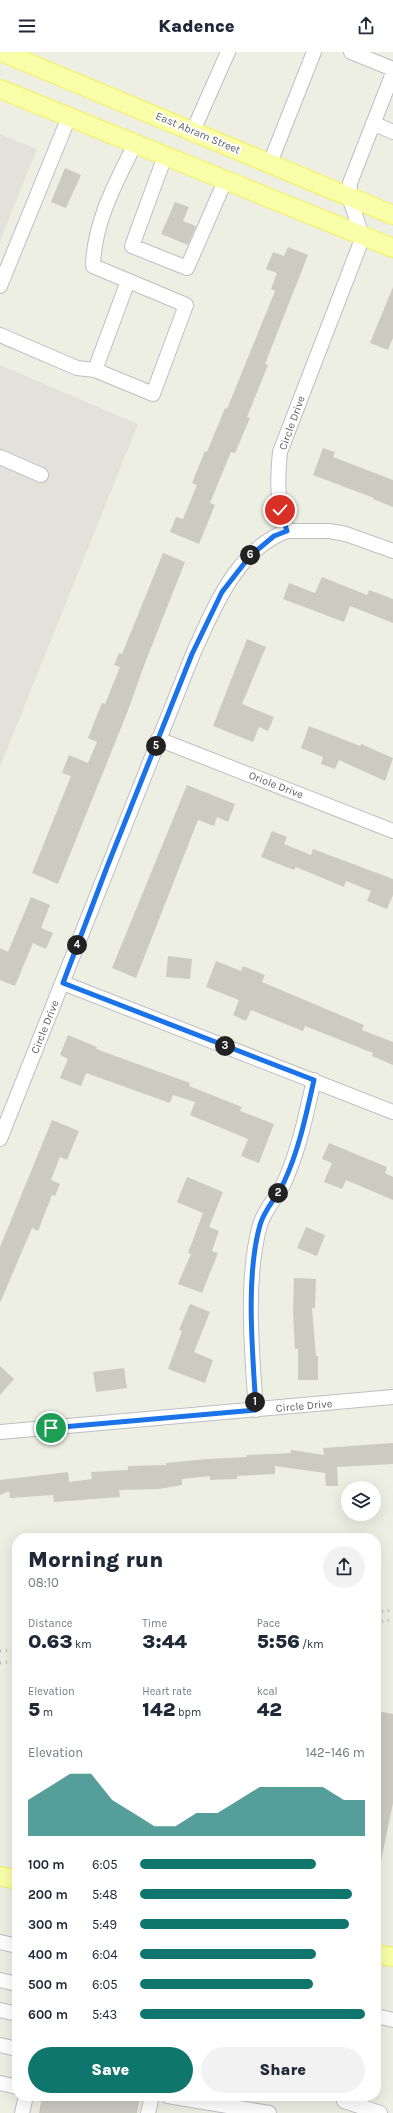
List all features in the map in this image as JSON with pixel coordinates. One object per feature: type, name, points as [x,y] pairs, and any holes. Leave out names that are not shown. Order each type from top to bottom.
[{"type":"main road","name":"East Abram Street","points":[[2,52],[393,215]]},
{"type":"main road","points":[[0,89],[393,248]]},
{"type":"main road","points":[[0,1876],[12,1879]]},
{"type":"main road","points":[[381,1955],[393,1957]]},
{"type":"street","points":[[193,131],[228,52]]},
{"type":"street","points":[[270,163],[314,52]]},
{"type":"street","points":[[351,52],[393,69]]},
{"type":"street","points":[[362,235],[349,197],[350,183],[393,73]]},
{"type":"street","points":[[0,286],[69,117]]},
{"type":"street","points":[[374,123],[393,132]]},
{"type":"street","points":[[0,335],[77,368],[95,370],[153,394],[186,305],[93,266],[93,253],[108,200],[135,144]]},
{"type":"street","points":[[165,156],[132,246],[187,268],[225,181]]},
{"type":"street","name":"Circle Drive","points":[[0,1139],[192,654],[222,592],[250,556],[274,536],[287,531],[280,510],[277,478],[280,452],[362,235]]},
{"type":"street","points":[[95,370],[128,281]]},
{"type":"street","points":[[0,457],[41,475]]},
{"type":"street","points":[[287,531],[329,531],[346,534],[393,551]]},
{"type":"street","name":"Oriole Drive","points":[[158,739],[393,831]]},
{"type":"street","points":[[63,983],[393,1112]]},
{"type":"street","points":[[256,1410],[252,1346],[252,1271],[260,1224],[284,1183],[293,1160],[314,1080]]},
{"type":"street","name":"Circle Drive","points":[[0,1432],[393,1397]]},
{"type":"street","points":[[0,1942],[12,1945]]},
{"type":"street","points":[[0,1980],[12,1983]]},
{"type":"street","points":[[0,2010],[12,2013]]},
{"type":"street","points":[[381,2017],[393,2020]]},
{"type":"street","points":[[0,2045],[12,2048]]},
{"type":"street","points":[[0,2083],[12,2086]]},
{"type":"street","points":[[22,2113],[25,2101]]},
{"type":"street","points":[[148,2113],[151,2101]]},
{"type":"street","points":[[192,2101],[236,2110],[270,2113]]},
{"type":"street","points":[[343,2103],[380,2113]]},
{"type":"shaded area","points":[[0,134],[37,149],[0,241]]},
{"type":"shaded area","points":[[0,365],[138,424],[0,767]]},
{"type":"building","points":[[65,168],[81,175],[66,208],[51,202]]},
{"type":"building","points":[[175,202],[189,207],[183,221],[196,226],[188,245],[161,234]]},
{"type":"building","points":[[288,247],[308,255],[265,364],[268,365],[247,417],[250,418],[235,453],[231,452],[210,503],[215,505],[199,544],[170,532],[176,517],[183,519],[197,485],[192,483],[205,451],[207,452],[225,408],[227,409],[275,291],[271,289],[277,273],[266,269],[273,252],[284,256]]},
{"type":"building","points":[[393,287],[393,338],[388,350],[370,343]]},
{"type":"building","points":[[323,448],[335,452],[333,457],[393,480],[393,507],[373,499],[374,498],[313,475]]},
{"type":"building","points":[[163,553],[185,562],[127,713],[58,884],[32,873],[71,776],[62,773],[69,755],[88,763],[97,742],[88,738],[102,703],[105,704],[120,667],[114,665],[119,653],[122,654]]},
{"type":"building","points":[[322,577],[367,595],[369,590],[393,599],[393,623],[350,606],[344,622],[283,599],[289,583],[315,593]]},
{"type":"building","points":[[247,639],[266,647],[242,704],[274,717],[268,731],[259,727],[253,742],[213,726]]},
{"type":"building","points":[[309,726],[360,746],[361,744],[393,758],[385,781],[339,760],[335,769],[321,764],[323,757],[301,748]]},
{"type":"building","points":[[187,785],[235,804],[228,822],[217,817],[214,826],[198,820],[136,978],[112,968]]},
{"type":"building","points":[[272,831],[287,837],[284,844],[311,855],[313,849],[393,879],[393,895],[387,909],[367,901],[371,891],[346,881],[344,887],[296,867],[294,870],[261,857]]},
{"type":"building","points":[[31,897],[50,905],[41,928],[53,933],[46,949],[33,943],[15,986],[0,980],[0,948],[8,952]]},
{"type":"building","points":[[168,956],[192,959],[190,979],[166,977]]},
{"type":"building","points":[[216,961],[241,971],[243,966],[265,975],[262,982],[364,1025],[362,1030],[393,1042],[393,1065],[372,1056],[373,1053],[305,1026],[303,1031],[251,1010],[246,1021],[233,1015],[239,1000],[206,987]]},
{"type":"building","points":[[68,1035],[97,1047],[96,1049],[190,1083],[189,1086],[242,1107],[240,1111],[274,1124],[259,1163],[241,1156],[248,1139],[190,1115],[195,1102],[173,1095],[170,1103],[86,1073],[81,1086],[60,1078],[68,1059],[60,1055]]},
{"type":"building","points":[[52,1120],[79,1131],[67,1160],[60,1157],[51,1180],[60,1184],[55,1196],[52,1195],[38,1231],[32,1228],[0,1303],[0,1247]]},
{"type":"building","points":[[329,1143],[387,1167],[385,1173],[393,1177],[393,1200],[346,1180],[342,1189],[324,1182],[332,1163],[322,1159]]},
{"type":"building","points":[[187,1177],[223,1192],[209,1227],[219,1231],[212,1251],[218,1253],[202,1293],[178,1284],[191,1254],[188,1253],[203,1213],[177,1202]]},
{"type":"building","points":[[306,1227],[325,1235],[317,1256],[297,1248]]},
{"type":"building","points":[[294,1278],[316,1279],[315,1308],[312,1308],[316,1356],[318,1356],[318,1380],[298,1380],[298,1349],[295,1349],[293,1313]]},
{"type":"building","points":[[190,1304],[210,1312],[194,1352],[213,1360],[205,1383],[168,1369],[182,1331],[179,1330]]},
{"type":"building","points":[[0,1366],[14,1379],[0,1395]]},
{"type":"building","points":[[124,1368],[127,1388],[96,1392],[93,1372]]},
{"type":"building","points":[[393,1443],[393,1464],[337,1467],[338,1486],[326,1486],[325,1473],[275,1466],[275,1474],[237,1476],[237,1479],[210,1480],[210,1476],[182,1479],[182,1485],[159,1489],[119,1490],[120,1497],[54,1502],[53,1495],[10,1498],[9,1491],[0,1495],[0,1480],[68,1472],[69,1482],[92,1479],[91,1472],[128,1470],[128,1466],[166,1465],[166,1463],[247,1457],[247,1455],[291,1453],[291,1450],[324,1455],[323,1448]]},
{"type":"building","points":[[381,1712],[393,1714],[393,1803],[381,1861]]},
{"type":"building","points":[[41,2101],[139,2101],[137,2113],[39,2113]]},
{"type":"railway","points":[[381,1611],[393,1610]]},
{"type":"railway","points":[[381,1621],[393,1620]]},
{"type":"railway","points":[[0,1651],[12,1650]]},
{"type":"railway","points":[[0,1663],[12,1662]]},
{"type":"route","points":[[51,1428],[256,1410],[252,1346],[252,1271],[260,1224],[284,1183],[293,1160],[314,1080],[63,983],[107,867],[192,654],[222,592],[250,556],[274,536],[287,531],[280,510]]}]
